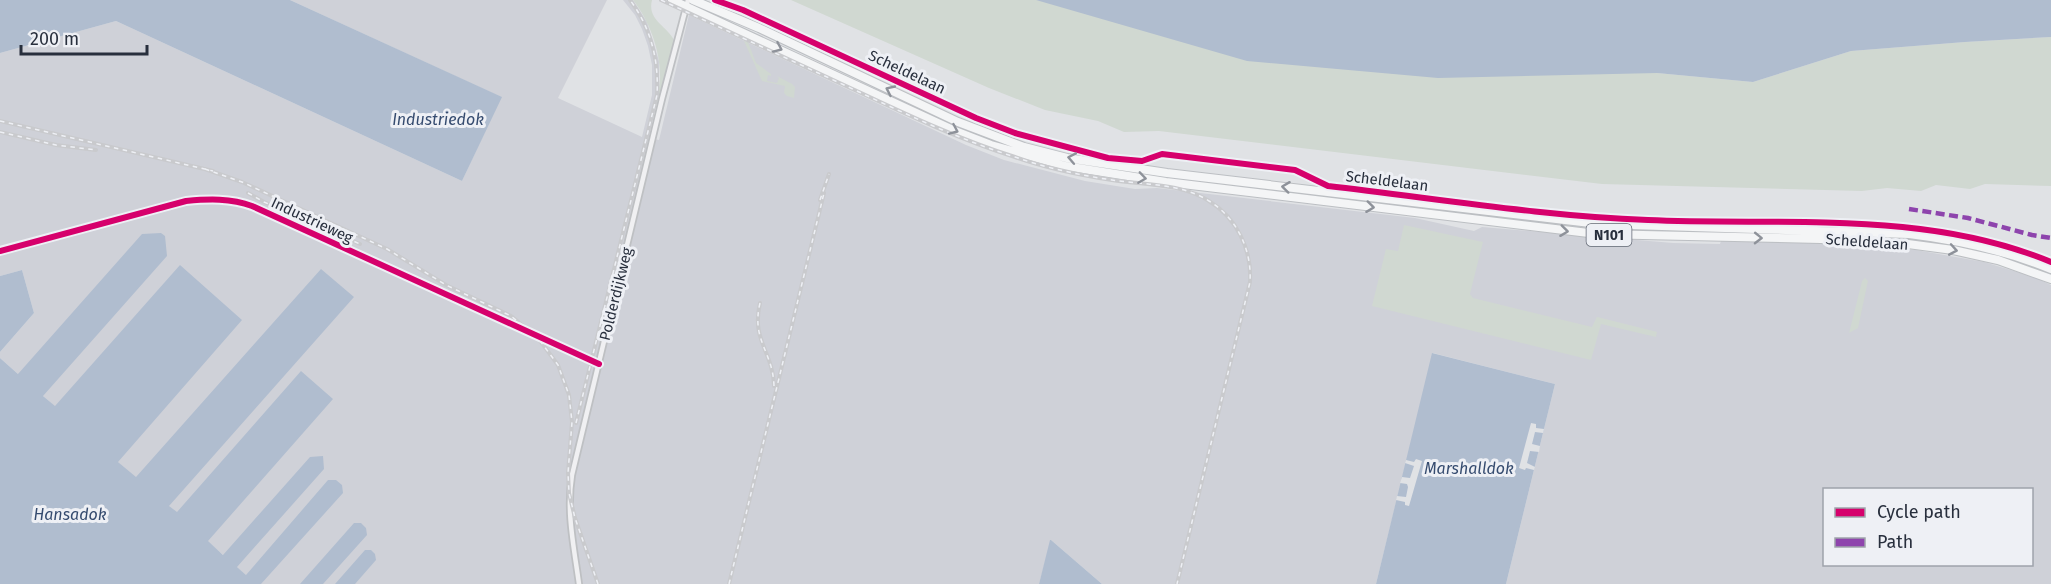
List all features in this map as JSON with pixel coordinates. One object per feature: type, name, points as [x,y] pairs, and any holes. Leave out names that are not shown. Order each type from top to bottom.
[{"type":"main road","name":"Scheldelaan","points":[[672,0],[687,3],[754,37],[956,131],[991,145],[1065,166],[1220,184],[1305,199],[1597,234],[1688,237],[1909,234],[1956,240],[2000,251],[2051,269]]},
{"type":"main road","name":"Scheldelaan","points":[[693,0],[759,28],[958,122],[1023,147],[1167,177]]},
{"type":"main road","points":[[754,37],[759,28]]},
{"type":"main road","points":[[834,64],[836,75]]},
{"type":"main road","name":"Scheldelaan","points":[[1220,184],[1306,190],[1599,224],[1821,235],[1908,244],[1953,250],[1998,260],[2051,279]]},
{"type":"main road","points":[[1305,199],[1306,190]]},
{"type":"main road","points":[[1688,228],[1688,237]]},
{"type":"street","name":"Polderdijkweg","points":[[579,584],[570,522],[569,496],[572,475],[687,3]]},
{"type":"street","name":"Industrieweg","points":[[0,251],[186,201],[237,201],[599,364]]},
{"type":"shaded area","points":[[290,0],[607,0],[558,98],[642,137],[652,95],[652,65],[642,29],[635,15],[623,0],[633,0],[647,22],[659,61],[659,89],[649,138],[659,140],[689,15],[966,145],[1004,160],[1085,181],[1135,189],[1157,188],[1415,218],[1474,231],[1482,227],[1673,243],[1720,244],[1721,241],[1837,243],[1916,250],[1984,262],[2034,277],[2051,285],[2051,584],[1506,584],[1555,384],[1433,353],[1376,584],[1102,584],[1051,540],[1039,584],[256,584],[0,358],[0,352],[34,313],[22,270],[0,276],[0,53],[116,21],[462,181],[501,97]]},
{"type":"shaded area","points":[[633,0],[652,0],[652,13],[674,40],[656,113],[660,80],[659,59],[645,18]]},
{"type":"shaded area","points":[[791,0],[1036,0],[1657,73],[1753,82],[1851,51],[2051,37],[2051,186],[1985,184],[1970,189],[1936,185],[1921,191],[1887,188],[1862,191],[1602,184],[1159,131],[1124,132],[1098,121],[1045,110],[989,88]]},
{"type":"shaded area","points":[[744,41],[748,42],[756,63],[771,74],[771,76],[768,75],[767,81],[777,83],[779,78],[777,76],[792,84],[795,87],[794,98],[784,93],[785,86],[762,81]]},
{"type":"shaded area","points":[[1404,225],[1483,242],[1470,294],[1473,298],[1592,327],[1597,317],[1657,332],[1656,337],[1601,324],[1591,360],[1372,306],[1386,249],[1398,251]]},
{"type":"shaded area","points":[[1865,278],[1868,281],[1858,328],[1849,333],[1862,281]]},
{"type":"water","name":"Industriedok","points":[[0,0],[290,0],[502,97],[462,181],[116,21],[0,53]]},
{"type":"water","points":[[1036,0],[2051,0],[2051,37],[1851,51],[1753,82],[1657,73],[1438,78],[1247,61]]},
{"type":"water","name":"Hansadok","points":[[161,233],[165,236],[167,256],[43,396],[55,406],[180,265],[242,320],[118,462],[136,477],[321,269],[354,297],[169,506],[177,512],[301,371],[333,399],[208,541],[223,555],[310,457],[323,456],[324,469],[237,567],[246,575],[328,480],[336,480],[342,485],[343,493],[261,584],[0,584],[0,358],[18,374],[142,234]]},
{"type":"water","points":[[22,270],[34,313],[0,352],[0,276]]},
{"type":"water","name":"Marshalldok","points":[[1432,353],[1555,384],[1506,584],[1376,584]]},
{"type":"water","points":[[354,523],[361,523],[366,528],[367,535],[323,584],[300,584]]},
{"type":"water","points":[[1051,540],[1102,584],[1039,584]]},
{"type":"water","points":[[365,550],[371,550],[376,560],[355,584],[335,584]]},
{"type":"pier","points":[[1531,423],[1536,424],[1536,428],[1544,429],[1543,433],[1535,432],[1532,444],[1540,446],[1539,452],[1530,451],[1527,463],[1535,467],[1534,470],[1526,468],[1525,470],[1519,468]]},
{"type":"pier","points":[[1416,459],[1422,461],[1409,506],[1405,505],[1405,502],[1396,500],[1397,496],[1406,497],[1407,484],[1400,483],[1402,477],[1410,478],[1414,466],[1405,463],[1406,460],[1414,462]]},
{"type":"railway","points":[[576,423],[657,95],[657,69],[652,45],[643,22],[630,0]]},
{"type":"railway","points":[[661,0],[897,110],[975,143],[1063,171],[1187,191],[1209,201],[1228,216],[1245,247],[1250,282],[1177,584]]},
{"type":"railway","points":[[0,121],[213,171]]},
{"type":"railway","points":[[0,132],[56,145],[96,150]]},
{"type":"railway","points":[[205,169],[242,182],[387,249],[446,285],[511,316],[538,338],[558,365],[569,395],[572,422],[568,473],[569,493],[575,518],[598,584]]},
{"type":"railway","points":[[820,200],[829,174]]},
{"type":"railway","points":[[248,193],[360,244]]},
{"type":"railway","points":[[729,584],[824,193]]},
{"type":"railway","points":[[760,303],[758,327],[773,374],[774,386]]},
{"type":"marked path","points":[[1909,209],[1968,218],[2051,238]]},
{"type":"cycle path","points":[[715,0],[743,10],[976,118],[1015,133],[1108,158],[1142,161],[1162,154],[1295,170],[1328,186],[1568,215],[1648,220],[1852,223],[1903,227],[1953,234],[2003,245],[2051,262]]},
{"type":"cycle path","points":[[0,251],[186,201],[228,200],[252,206],[599,364]]}]
